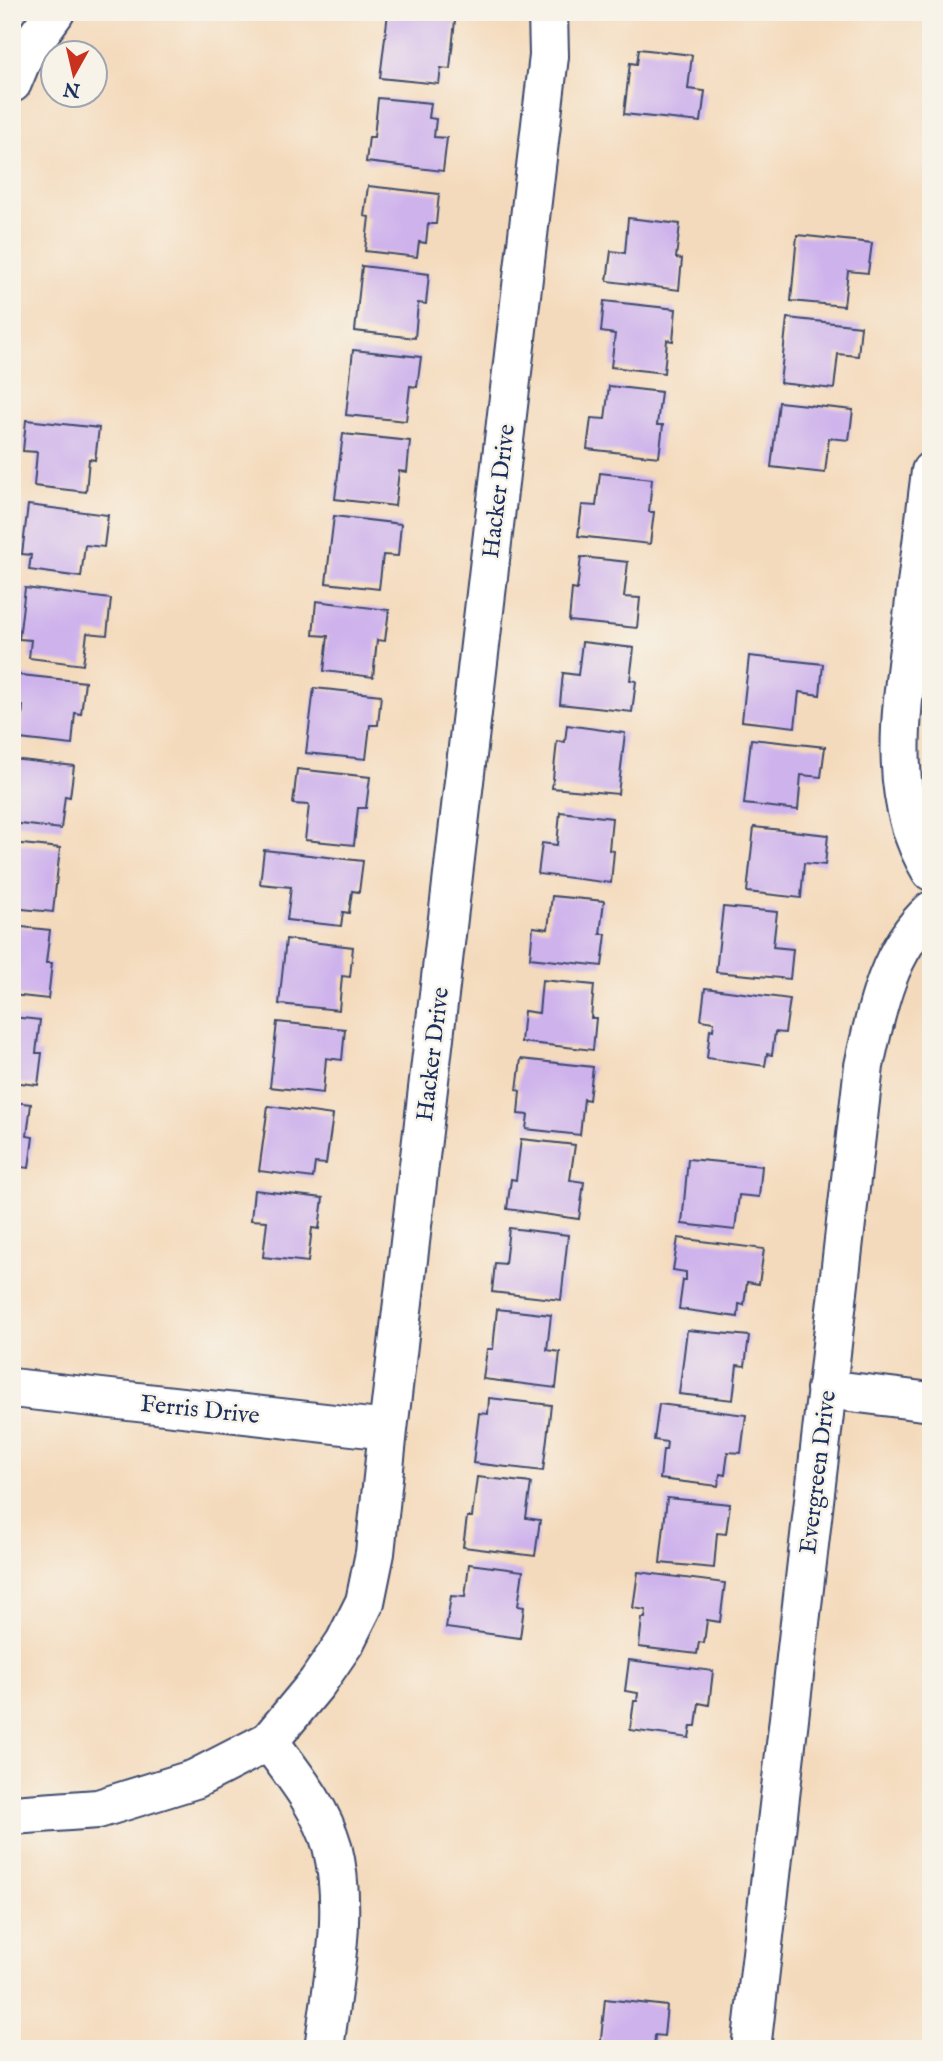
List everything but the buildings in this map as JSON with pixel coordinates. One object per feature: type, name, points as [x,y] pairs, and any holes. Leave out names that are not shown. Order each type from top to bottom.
[{"type":"street","points":[[12,83],[24,54],[55,12]]},
{"type":"street","name":"Hacker Drive","points":[[269,1741],[317,1684],[345,1642],[365,1602],[375,1553],[549,56],[548,12]]},
{"type":"street","points":[[931,471],[900,736],[900,763],[909,816],[916,841],[931,871]]},
{"type":"street","name":"Evergreen Drive","points":[[751,2049],[864,1066],[884,987],[913,927],[931,911]]},
{"type":"street","name":"Ferris Drive","points":[[12,1388],[388,1430]]},
{"type":"street","points":[[826,1389],[931,1402]]},
{"type":"street","points":[[12,1815],[98,1809],[195,1779],[269,1741],[314,1805],[331,1845],[338,1889],[339,1933],[324,2049]]}]
